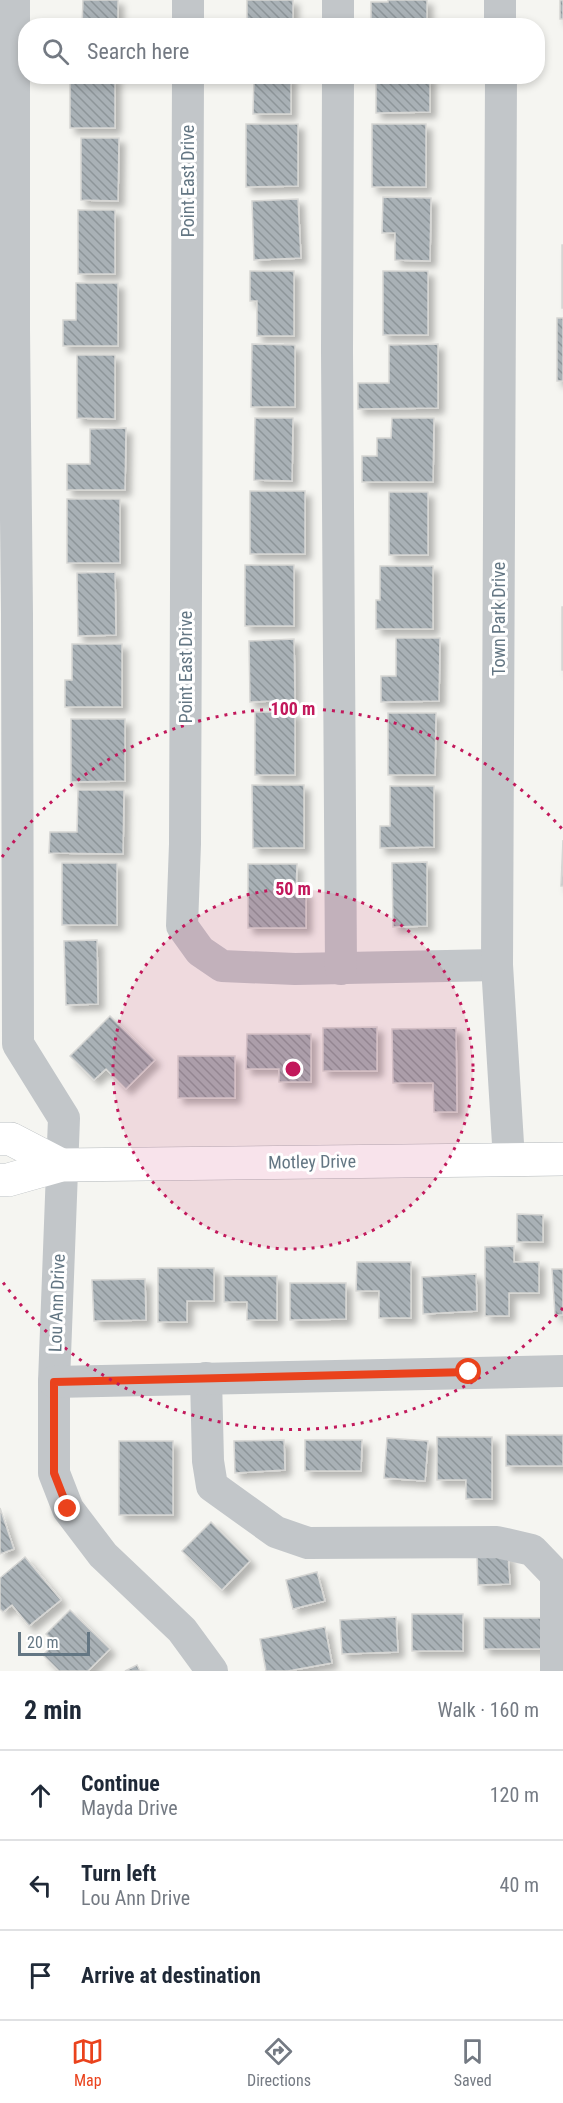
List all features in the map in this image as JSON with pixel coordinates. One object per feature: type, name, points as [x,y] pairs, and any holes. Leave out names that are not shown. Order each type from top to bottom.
[{"type":"main road","name":"Motley Drive","points":[[0,1139],[11,1139],[61,1165]]},
{"type":"main road","name":"Motley Drive","points":[[0,1180],[8,1180],[61,1165],[563,1159]]},
{"type":"street","name":"Lou Ann Drive","points":[[14,0],[18,1044],[63,1118],[54,1382],[54,1473],[68,1509],[103,1555],[182,1630],[213,1671]]},
{"type":"street","points":[[188,0],[188,18]]},
{"type":"street","points":[[338,0],[338,18]]},
{"type":"street","points":[[500,0],[500,18]]},
{"type":"street","name":"Point East Drive","points":[[188,84],[185,832],[182,926],[200,951],[222,966],[341,969],[497,965]]},
{"type":"street","points":[[338,84],[337,351],[341,969]]},
{"type":"street","name":"Town Park Drive","points":[[501,84],[497,965],[509,1160]]},
{"type":"street","points":[[54,1382],[563,1371]]},
{"type":"street","points":[[206,1378],[208,1461],[212,1486],[276,1532],[308,1543],[497,1542],[532,1550],[555,1575],[556,1671]]},
{"type":"building","points":[[83,0],[118,0],[118,18],[82,18]]},
{"type":"building","points":[[247,0],[293,0],[293,18],[247,18]]},
{"type":"building","points":[[388,0],[427,0],[427,18],[371,18],[371,2],[388,2]]},
{"type":"building","points":[[560,0],[563,0],[563,19],[560,19]]},
{"type":"building","points":[[70,84],[115,84],[115,128],[70,128]]},
{"type":"building","points":[[254,84],[291,84],[291,114],[253,114]]},
{"type":"building","points":[[376,84],[430,84],[430,112],[376,113]]},
{"type":"building","points":[[246,124],[298,124],[298,186],[246,187]]},
{"type":"building","points":[[372,124],[426,124],[426,187],[372,187]]},
{"type":"building","points":[[81,138],[119,138],[118,201],[81,200]]},
{"type":"building","points":[[383,197],[431,198],[430,261],[395,260],[395,233],[382,233]]},
{"type":"building","points":[[298,199],[301,258],[254,260],[252,201]]},
{"type":"building","points":[[78,210],[115,210],[115,274],[78,274]]},
{"type":"building","points":[[563,245],[563,308],[562,308]]},
{"type":"building","points":[[250,271],[294,271],[294,336],[257,336],[257,301],[250,301]]},
{"type":"building","points":[[383,271],[428,271],[428,335],[383,335]]},
{"type":"building","points":[[76,283],[118,283],[118,346],[63,346],[63,320],[76,320]]},
{"type":"building","points":[[557,318],[563,318],[563,381],[557,381]]},
{"type":"building","points":[[252,344],[295,345],[295,407],[251,407]]},
{"type":"building","points":[[438,344],[438,408],[358,409],[358,383],[389,383],[389,345]]},
{"type":"building","points":[[77,355],[115,355],[115,419],[77,418]]},
{"type":"building","points":[[255,418],[293,418],[292,481],[254,480]]},
{"type":"building","points":[[392,418],[434,418],[433,482],[362,482],[362,456],[377,456],[377,438],[391,438]]},
{"type":"building","points":[[126,428],[125,490],[67,490],[67,464],[90,464],[90,429]]},
{"type":"building","points":[[250,491],[305,491],[305,554],[250,554]]},
{"type":"building","points":[[389,492],[428,492],[428,555],[389,555]]},
{"type":"building","points":[[67,499],[120,499],[120,563],[67,563]]},
{"type":"building","points":[[245,565],[294,565],[294,626],[245,626]]},
{"type":"building","points":[[380,566],[433,566],[433,629],[376,629],[376,600],[380,600]]},
{"type":"building","points":[[115,572],[116,635],[78,636],[77,573]]},
{"type":"building","points":[[563,607],[563,670],[562,670]]},
{"type":"building","points":[[396,638],[440,638],[439,701],[381,702],[381,676],[396,676]]},
{"type":"building","points":[[294,639],[295,700],[250,702],[249,641]]},
{"type":"building","points":[[72,644],[122,644],[122,707],[65,707],[65,680],[72,680]]},
{"type":"building","points":[[255,712],[295,712],[295,775],[255,775]]},
{"type":"building","points":[[388,713],[436,713],[435,775],[388,775]]},
{"type":"building","points":[[71,719],[125,719],[125,781],[71,782]]},
{"type":"building","points":[[252,785],[304,785],[304,848],[253,848]]},
{"type":"building","points":[[390,786],[434,786],[434,847],[380,848],[380,826],[390,826]]},
{"type":"building","points":[[78,790],[124,790],[123,854],[49,853],[50,832],[77,832]]},
{"type":"building","points":[[563,840],[563,886],[561,886]]},
{"type":"building","points":[[427,862],[427,926],[393,927],[392,863]]},
{"type":"building","points":[[62,863],[117,863],[117,925],[62,925]]},
{"type":"building","points":[[248,864],[297,864],[296,891],[306,891],[306,928],[248,928]]},
{"type":"building","points":[[97,940],[98,1004],[66,1005],[64,941]]},
{"type":"building","points":[[110,1016],[155,1060],[126,1089],[106,1069],[94,1080],[70,1056]]},
{"type":"building","points":[[377,1027],[377,1071],[323,1071],[323,1028]]},
{"type":"building","points":[[456,1028],[457,1112],[434,1112],[433,1083],[393,1083],[392,1029]]},
{"type":"building","points":[[247,1034],[311,1034],[311,1082],[279,1082],[279,1069],[246,1069]]},
{"type":"building","points":[[178,1056],[235,1056],[235,1098],[178,1098]]},
{"type":"building","points":[[517,1214],[543,1215],[543,1242],[517,1242]]},
{"type":"building","points":[[514,1246],[514,1262],[539,1262],[539,1293],[509,1293],[509,1316],[485,1316],[485,1247]]},
{"type":"building","points":[[357,1262],[411,1262],[411,1318],[379,1318],[379,1291],[356,1291]]},
{"type":"building","points":[[158,1268],[214,1268],[214,1301],[187,1301],[187,1322],[158,1322]]},
{"type":"building","points":[[552,1269],[563,1269],[563,1315],[555,1315]]},
{"type":"building","points":[[476,1274],[477,1311],[423,1314],[422,1277]]},
{"type":"building","points":[[224,1276],[277,1276],[277,1320],[247,1320],[247,1302],[224,1302]]},
{"type":"building","points":[[145,1279],[146,1320],[94,1321],[92,1280]]},
{"type":"building","points":[[290,1283],[346,1283],[346,1319],[290,1320]]},
{"type":"building","points":[[506,1435],[563,1435],[563,1466],[506,1466]]},
{"type":"building","points":[[437,1437],[492,1437],[492,1499],[466,1499],[466,1480],[437,1480]]},
{"type":"building","points":[[387,1438],[428,1441],[425,1481],[384,1478]]},
{"type":"building","points":[[284,1440],[285,1470],[235,1473],[234,1441]]},
{"type":"building","points":[[305,1440],[362,1440],[361,1471],[305,1471]]},
{"type":"building","points":[[119,1441],[173,1441],[173,1515],[119,1515]]},
{"type":"building","points":[[0,1508],[14,1549],[0,1554]]},
{"type":"building","points":[[211,1522],[250,1561],[222,1590],[182,1551]]},
{"type":"building","points":[[508,1555],[510,1584],[478,1585],[477,1556]]},
{"type":"building","points":[[25,1557],[61,1600],[29,1626],[12,1605],[3,1612],[0,1609],[0,1578]]},
{"type":"building","points":[[317,1572],[325,1601],[293,1609],[286,1580]]},
{"type":"building","points":[[70,1610],[110,1649],[88,1671],[59,1671],[43,1655],[55,1643],[46,1634]]},
{"type":"building","points":[[412,1614],[463,1614],[463,1651],[412,1651]]},
{"type":"building","points":[[396,1617],[398,1652],[342,1654],[340,1620]]},
{"type":"building","points":[[484,1618],[542,1618],[542,1649],[484,1649]]},
{"type":"building","points":[[325,1627],[332,1663],[288,1671],[266,1671],[260,1639]]},
{"type":"building","points":[[137,1665],[140,1671],[125,1671]]},
{"type":"route","points":[[68,1509],[54,1473],[54,1382],[469,1372]]}]
